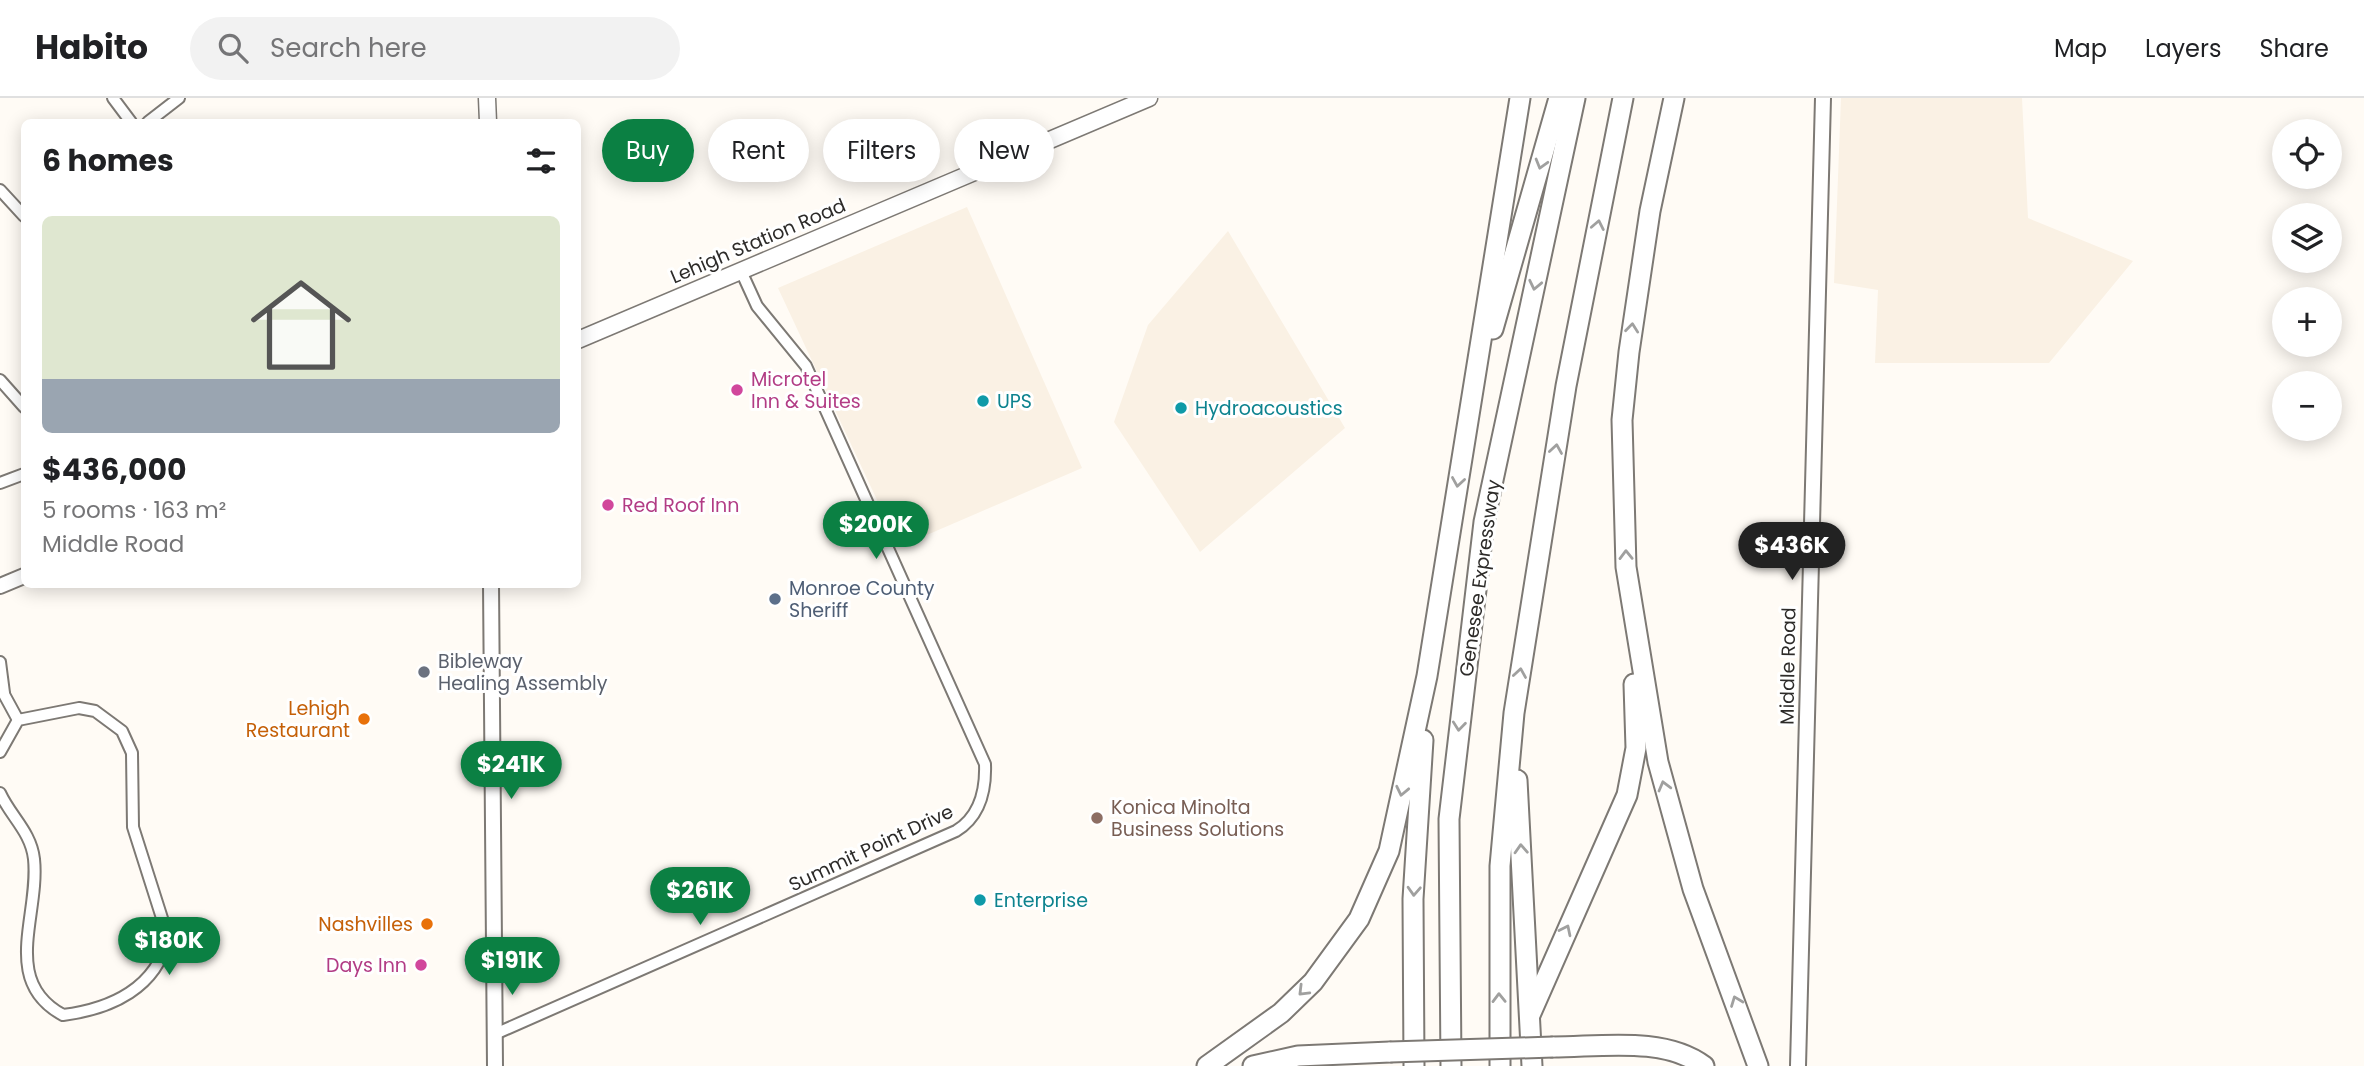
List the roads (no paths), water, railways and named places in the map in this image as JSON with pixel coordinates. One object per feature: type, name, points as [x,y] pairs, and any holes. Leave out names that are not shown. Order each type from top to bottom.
[{"type":"highway","points":[[1207,1066],[1281,1013],[1338,952],[1359,919],[1389,851],[1427,676],[1520,98]]},
{"type":"highway","points":[[1469,414],[1559,98]]},
{"type":"highway","name":"Genesee Expressway","points":[[1451,1066],[1449,818],[1483,535],[1574,98]]},
{"type":"highway","points":[[1500,1066],[1500,866],[1514,713],[1566,386],[1623,98]]},
{"type":"highway","points":[[1674,98],[1635,295],[1622,420],[1626,567],[1633,623],[1658,762],[1693,889],[1758,1066]]},
{"type":"highway","points":[[1530,1015],[1627,795],[1636,748],[1633,623]]},
{"type":"highway","points":[[1414,1066],[1413,899],[1427,676]]},
{"type":"highway","points":[[1514,713],[1532,1066]]},
{"type":"highway","points":[[1252,1066],[1298,1056],[1390,1057],[1649,1047],[1672,1051],[1704,1066]]},
{"type":"highway","points":[[1553,1052],[1643,1058],[1677,1066]]},
{"type":"highway","points":[[1302,1066],[1390,1057]]},
{"type":"main road","points":[[488,98],[488,119]]},
{"type":"main road","name":"Lehigh Station Road","points":[[581,339],[1149,98]]},
{"type":"street","points":[[113,98],[129,119]]},
{"type":"street","points":[[152,119],[179,98]]},
{"type":"street","name":"Middle Road","points":[[1798,1066],[1823,98]]},
{"type":"street","points":[[0,190],[21,213]]},
{"type":"street","name":"Summit Point Drive","points":[[495,1034],[956,831],[973,816],[985,789],[985,764],[806,366],[757,306],[741,271]]},
{"type":"street","points":[[0,380],[21,404]]},
{"type":"street","points":[[0,483],[21,475]]},
{"type":"street","points":[[0,586],[21,577]]},
{"type":"street","points":[[491,588],[495,1066]]},
{"type":"street","points":[[0,662],[2,690],[18,720]]},
{"type":"street","points":[[0,752],[18,720],[62,709],[79,708],[95,712],[122,731],[132,753],[133,827],[168,937],[164,955],[155,971],[118,1002],[63,1015],[45,1005],[35,991],[25,970],[34,881],[32,848],[28,835],[0,793]]},
{"type":"place","name":"Microtel Inn & Suites","points":[[737,390]]},
{"type":"place","name":"UPS","points":[[983,401]]},
{"type":"place","name":"Hydroacoustics","points":[[1181,408]]},
{"type":"place","name":"Red Roof Inn","points":[[608,505]]},
{"type":"place","name":"Monroe County Sheriff","points":[[775,599]]},
{"type":"place","name":"Bibleway Healing Assembly","points":[[424,672]]},
{"type":"place","name":"Lehigh Restaurant","points":[[364,719]]},
{"type":"place","name":"Konica Minolta Business Solutions","points":[[1097,818]]},
{"type":"place","name":"Enterprise","points":[[980,900]]},
{"type":"place","name":"Nashvilles","points":[[427,924]]},
{"type":"place","name":"Days Inn","points":[[421,965]]}]
